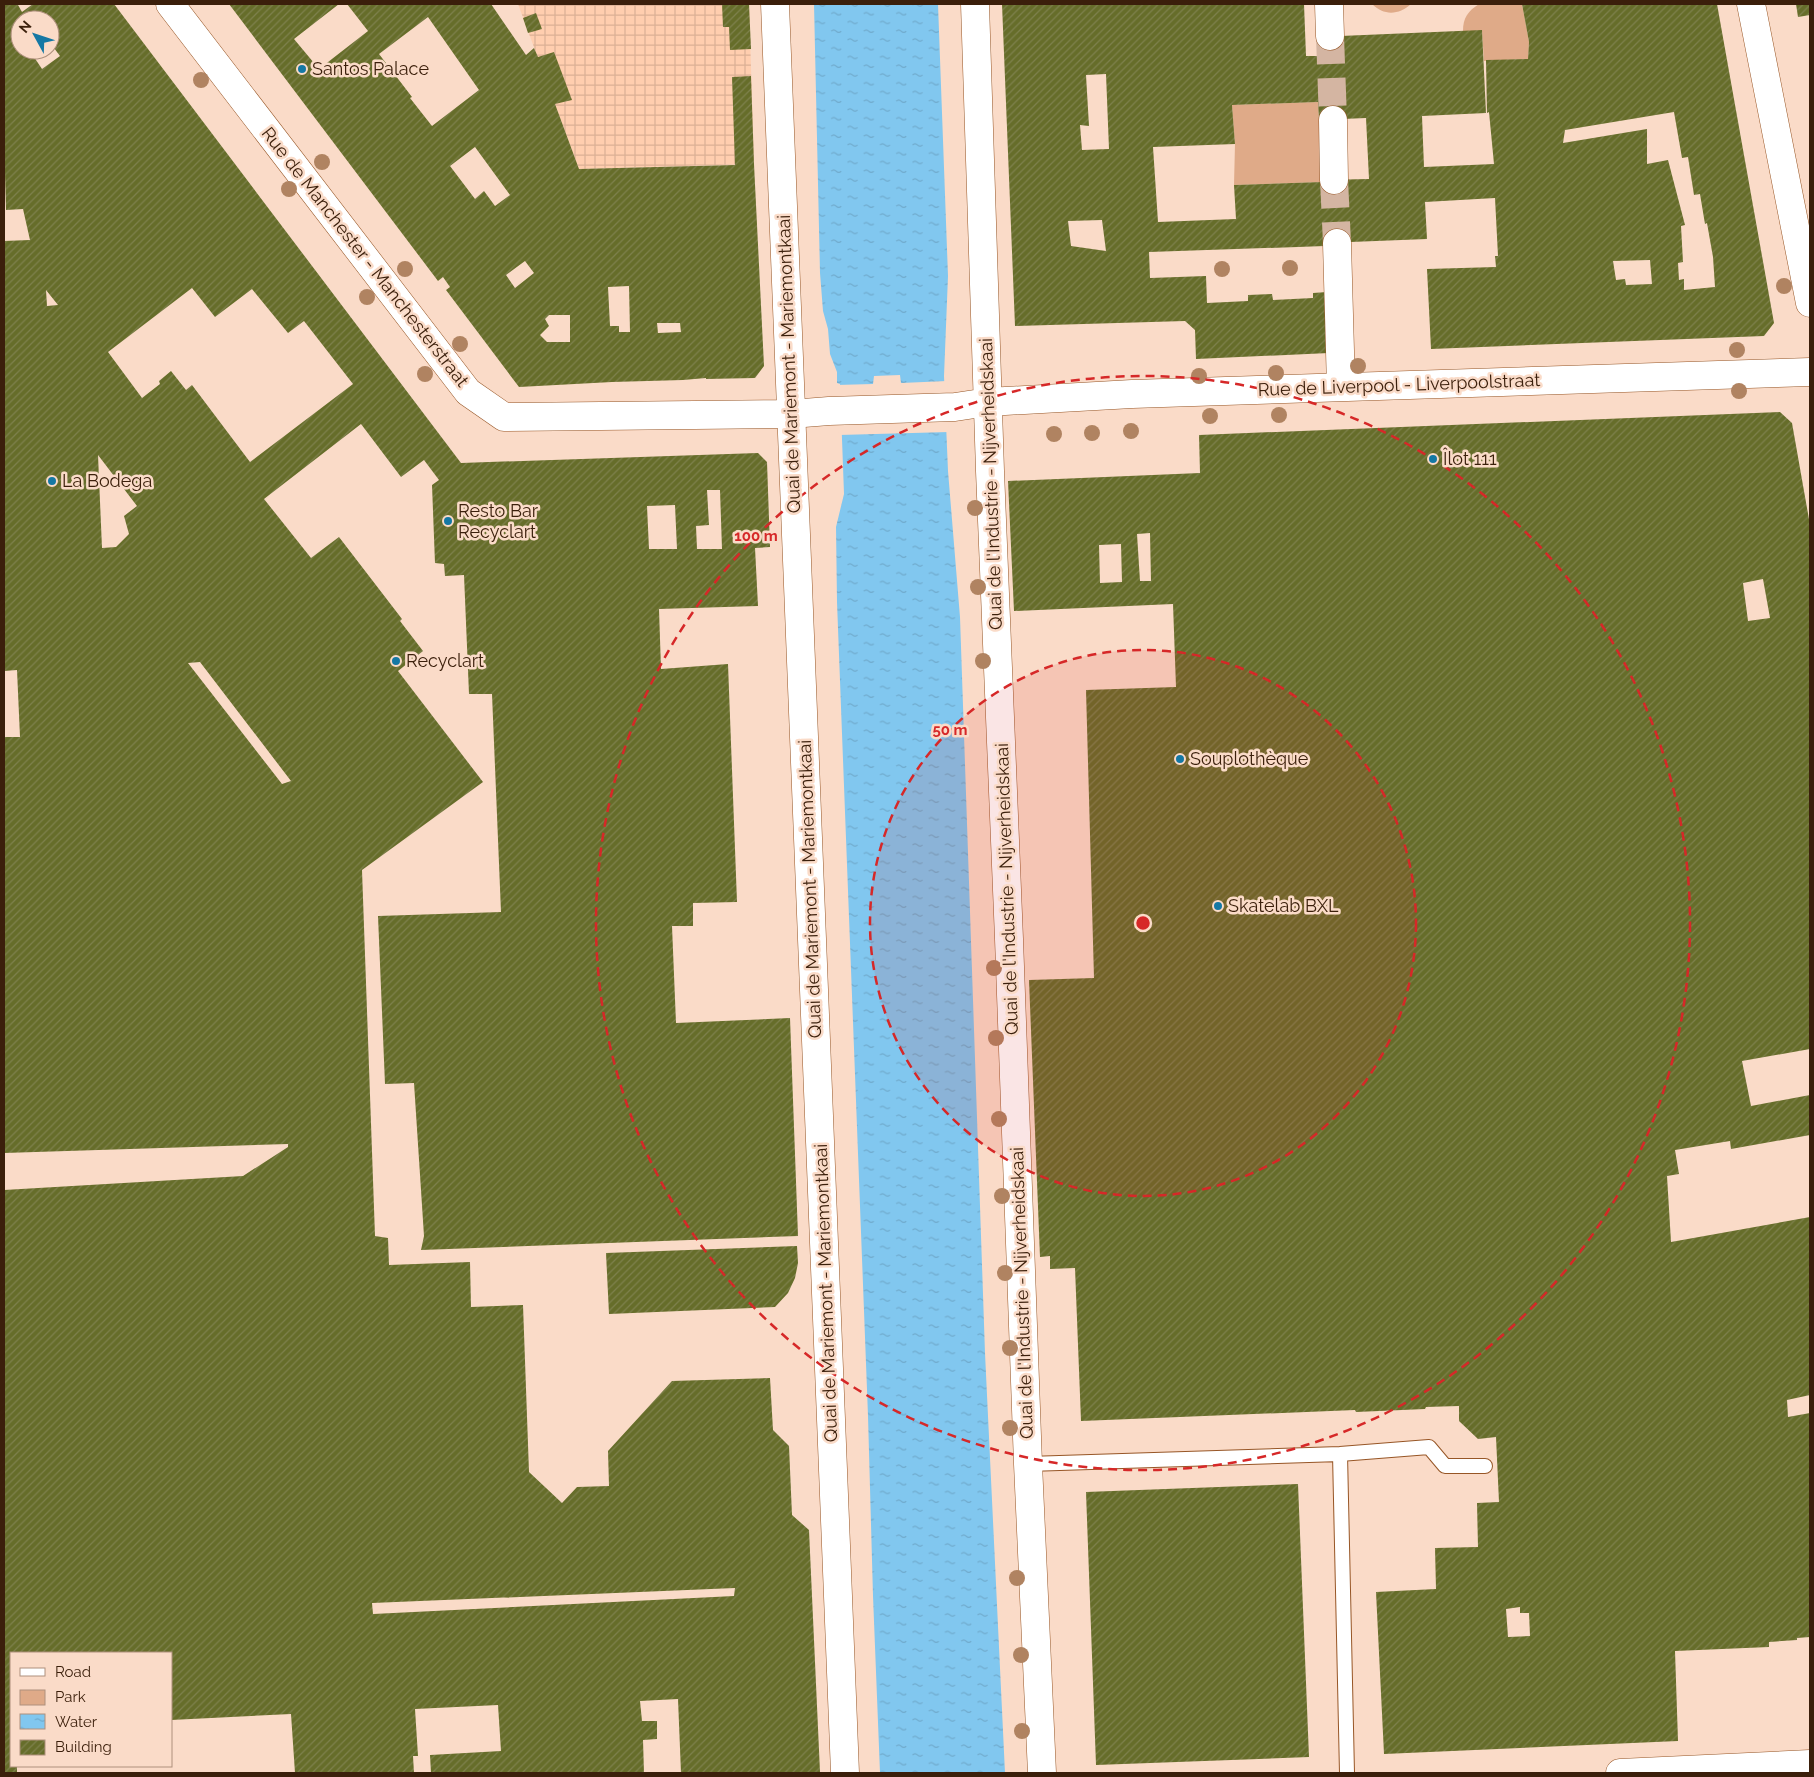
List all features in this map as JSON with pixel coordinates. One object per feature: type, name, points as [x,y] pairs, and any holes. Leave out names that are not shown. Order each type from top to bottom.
[{"type":"street","name":"Rue de Manchester - Manchesterstraat","points":[[170,4],[468,392],[504,417],[791,414],[826,411]]},
{"type":"street","name":"Quai de Mariemont - Mariemontkaai","points":[[775,4],[845,1773]]},
{"type":"street","name":"Quai de l'Industrie - Nijverheidskaai","points":[[975,4],[1028,1464],[1042,1773]]},
{"type":"street","points":[[1329,4],[1330,36]]},
{"type":"street","points":[[1751,4],[1810,302]]},
{"type":"street","points":[[1333,120],[1334,180]]},
{"type":"street","points":[[1337,242],[1341,387]]},
{"type":"street","name":"Rue de Liverpool - Liverpoolstraat","points":[[826,411],[955,406],[988,402],[1132,394],[1810,372]]},
{"type":"street","points":[[1620,1773],[1810,1764]]},
{"type":"lane","points":[[1028,1464],[1340,1454],[1429,1447],[1445,1466],[1485,1466]]},
{"type":"lane","points":[[1340,1454],[1347,1773]]},
{"type":"shaded area","points":[[518,4],[749,4],[754,164],[579,169]]},
{"type":"green space","points":[[1372,4],[1411,4],[1402,10],[1392,13],[1381,11]]},
{"type":"green space","points":[[1479,4],[1522,4],[1529,42],[1528,59],[1484,61],[1482,31],[1463,31],[1467,15]]},
{"type":"green space","points":[[1318,102],[1322,182],[1234,185],[1235,144],[1232,105]]},
{"type":"water","points":[[814,4],[938,4],[948,276],[944,376],[948,471],[960,617],[985,1353],[1005,1773],[880,1773],[837,602],[836,527],[844,494],[840,384],[837,383],[837,372],[830,354],[828,329],[823,311],[820,273]]},
{"type":"pier","points":[[900,375],[901,383],[947,381],[949,432],[839,435],[838,386],[836,385],[873,384],[874,376]]},
{"type":"building","points":[[4,4],[20,4],[18,5],[21,10],[10,10],[10,60],[36,60],[42,69],[54,60],[60,60],[60,10],[25,10],[33,4],[114,4],[461,463],[758,453],[767,462],[770,547],[755,548],[758,606],[659,609],[661,669],[728,664],[737,902],[693,903],[693,926],[672,926],[676,1023],[790,1018],[798,1236],[421,1250],[424,1236],[414,1083],[385,1084],[378,916],[501,912],[492,694],[469,694],[464,575],[445,576],[444,564],[435,563],[432,485],[439,480],[424,460],[401,477],[361,424],[264,499],[311,558],[339,537],[402,619],[400,621],[423,651],[398,671],[483,782],[362,870],[375,1236],[388,1238],[389,1265],[470,1262],[471,1307],[523,1305],[529,1472],[562,1503],[577,1487],[609,1486],[608,1451],[672,1381],[770,1378],[773,1430],[789,1446],[792,1515],[809,1530],[820,1772],[681,1773],[678,1699],[640,1701],[642,1721],[657,1721],[657,1739],[643,1740],[644,1773],[431,1773],[430,1755],[501,1751],[498,1705],[415,1709],[418,1756],[413,1756],[414,1773],[295,1773],[291,1714],[172,1720],[172,1652],[10,1652],[10,1767],[17,1767],[17,1773],[4,1773],[4,1190],[243,1176],[288,1147],[288,1144],[4,1153],[4,737],[20,737],[17,670],[4,671],[4,241],[30,240],[23,209],[6,210],[4,174]],"holes":[[[192,288],[215,317],[252,289],[288,333],[304,321],[353,384],[250,462],[192,385],[186,390],[171,371],[159,381],[160,384],[142,398],[108,352]],[[46,290],[58,305],[47,306]],[[98,455],[137,506],[124,516],[129,534],[116,547],[102,548]],[[707,490],[720,490],[722,549],[697,549],[696,526],[709,525]],[[675,505],[677,549],[649,549],[647,506]],[[200,662],[291,781],[282,784],[188,663]],[[735,1588],[734,1596],[373,1614],[372,1603]]]},
{"type":"building","points":[[229,4],[339,4],[294,39],[319,69],[368,31],[347,4],[491,4],[526,55],[534,48],[538,57],[554,52],[572,100],[555,104],[579,169],[735,165],[732,77],[751,76],[764,366],[755,378],[706,378],[519,387],[446,290],[450,287],[443,277],[438,281]],"holes":[[[428,17],[479,90],[432,126],[379,54]],[[475,147],[510,195],[495,206],[484,191],[475,199],[450,166]],[[525,261],[534,273],[515,288],[506,275]],[[629,286],[630,332],[619,332],[619,326],[610,326],[608,287]],[[549,315],[570,315],[570,342],[547,342],[540,335],[549,326],[545,319]],[[657,323],[680,323],[681,332],[658,333]]]},
{"type":"building","points":[[722,4],[749,4],[751,49],[730,50],[729,27],[723,27]]},
{"type":"building","points":[[1002,4],[1304,4],[1306,56],[1318,56],[1317,37],[1482,30],[1486,113],[1422,116],[1424,167],[1494,164],[1489,112],[1487,113],[1486,60],[1528,59],[1529,42],[1522,4],[1717,4],[1774,323],[1764,336],[1431,349],[1427,269],[1496,267],[1495,256],[1498,256],[1495,198],[1425,202],[1427,239],[1325,243],[1325,246],[1149,252],[1150,278],[1206,276],[1207,303],[1248,301],[1248,295],[1272,294],[1273,300],[1313,298],[1313,293],[1327,292],[1329,353],[1196,359],[1195,330],[1185,321],[1015,326]],"holes":[[[1106,74],[1109,149],[1082,150],[1080,125],[1089,126],[1086,75]],[[1318,102],[1319,120],[1366,118],[1369,179],[1234,185],[1236,219],[1158,222],[1153,147],[1235,144],[1232,105]],[[1674,112],[1682,158],[1688,157],[1694,195],[1700,194],[1705,224],[1707,223],[1713,257],[1715,287],[1684,290],[1684,279],[1679,280],[1678,263],[1683,262],[1681,226],[1685,225],[1668,160],[1647,164],[1647,129],[1563,143],[1565,130]],[[1102,220],[1106,251],[1071,246],[1068,221]],[[1650,260],[1652,284],[1626,285],[1625,279],[1616,280],[1613,261]]]},
{"type":"building","points":[[1796,4],[1810,4],[1810,15],[1798,17]]},
{"type":"building","points":[[536,13],[542,29],[528,33],[523,18]]},
{"type":"building","points":[[1780,412],[1792,423],[1810,525],[1810,1049],[1742,1061],[1751,1106],[1810,1095],[1810,1135],[1731,1149],[1730,1141],[1675,1150],[1679,1174],[1667,1176],[1671,1242],[1810,1217],[1810,1395],[1787,1400],[1788,1417],[1810,1413],[1810,1637],[1769,1642],[1769,1647],[1675,1651],[1678,1741],[1384,1754],[1376,1592],[1436,1589],[1435,1548],[1478,1547],[1477,1503],[1499,1502],[1496,1437],[1478,1439],[1459,1421],[1459,1406],[1356,1412],[1355,1410],[1081,1421],[1075,1268],[1050,1269],[1050,1256],[1040,1257],[1029,980],[1094,978],[1086,690],[1176,687],[1173,604],[1014,611],[1008,481],[1200,473],[1199,435]],"holes":[[[1150,533],[1151,581],[1140,581],[1137,534]],[[1121,544],[1122,582],[1100,583],[1099,545]],[[1763,579],[1770,618],[1748,621],[1743,583]],[[1520,1607],[1520,1613],[1529,1613],[1530,1636],[1508,1637],[1506,1609]]]},
{"type":"building","points":[[797,1246],[798,1263],[795,1278],[788,1293],[775,1307],[609,1314],[606,1253]]},
{"type":"building","points":[[1298,1484],[1309,1757],[1096,1765],[1086,1492]]},
{"type":"tunnel","points":[[1330,36],[1333,120]]},
{"type":"tunnel","points":[[1334,180],[1337,243]]},
{"type":"place","name":"Santos Palace","points":[[302,69]]},
{"type":"place","name":"Îlot 111","points":[[1433,459]]},
{"type":"place","name":"La Bodega","points":[[52,481]]},
{"type":"place","name":"Resto Bar Recyclart","points":[[448,521]]},
{"type":"place","name":"Recyclart","points":[[396,661]]},
{"type":"place","name":"Souplothèque","points":[[1180,759]]},
{"type":"place","name":"Skatelab BXL","points":[[1218,906]]}]
